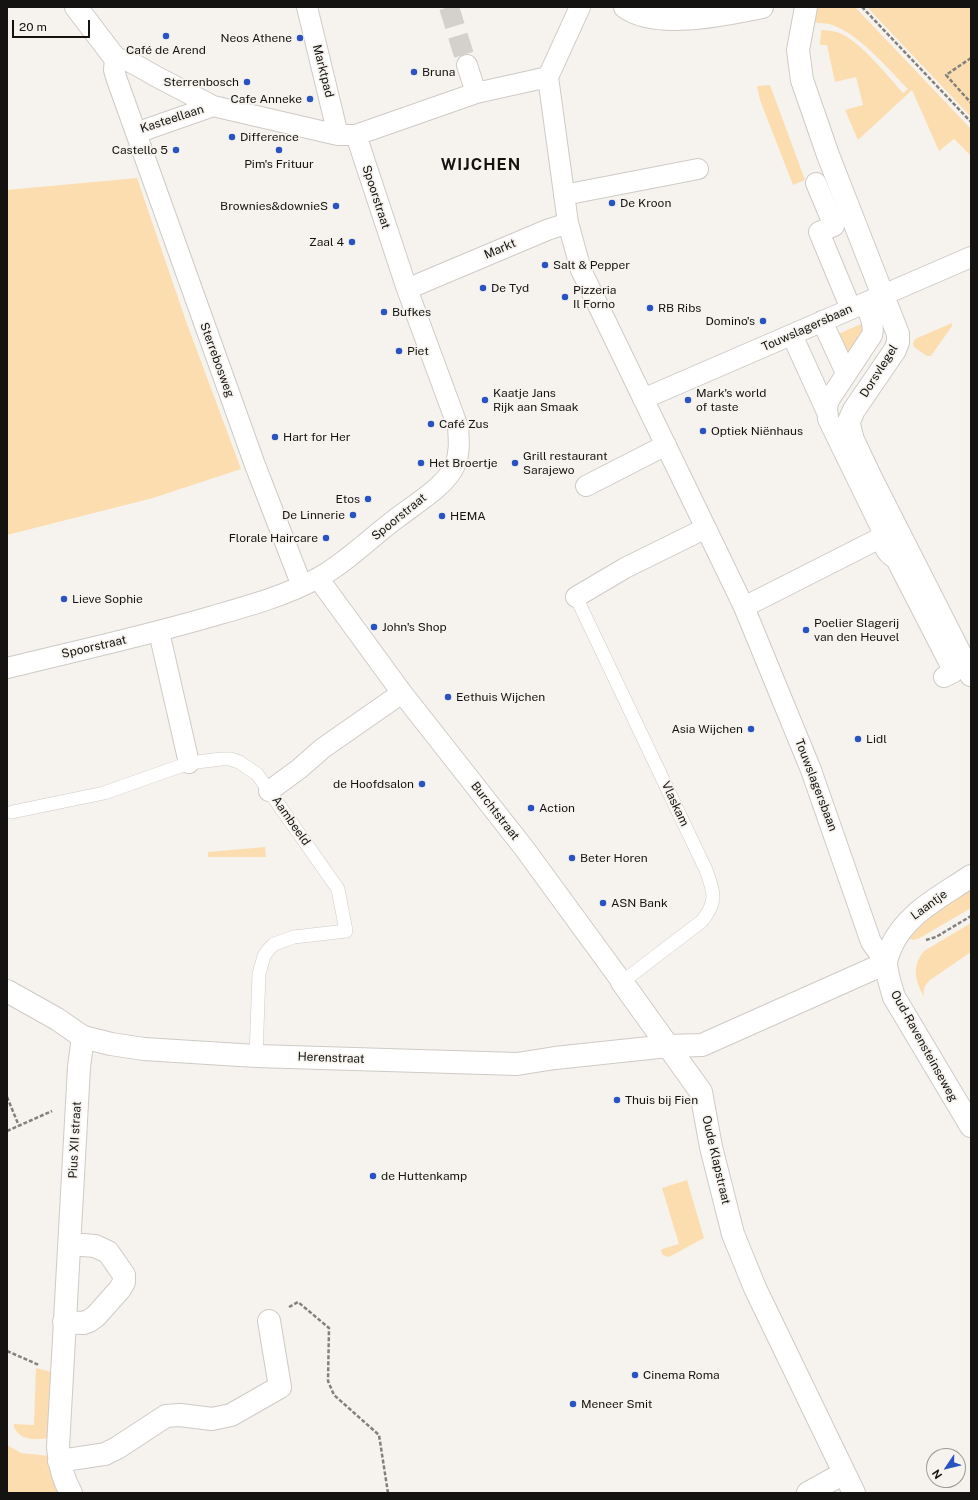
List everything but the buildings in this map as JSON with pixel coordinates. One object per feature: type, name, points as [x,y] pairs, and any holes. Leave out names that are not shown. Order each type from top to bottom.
[{"type":"street","points":[[76,7],[114,58]]},
{"type":"street","name":"Marktpad","points":[[307,7],[347,135]]},
{"type":"street","points":[[568,223],[548,77],[580,7]]},
{"type":"street","points":[[624,7],[641,15],[666,18],[707,17],[729,10],[762,7]]},
{"type":"street","name":"Dorsvlegel","points":[[806,7],[798,50],[802,80],[828,155],[874,329],[872,335],[829,400],[827,412]]},
{"type":"street","name":"Kasteellaan","points":[[213,106],[136,133],[114,70],[114,58],[128,61],[213,106],[347,135]]},
{"type":"street","points":[[467,65],[476,93]]},
{"type":"street","points":[[347,135],[476,93],[548,77]]},
{"type":"street","name":"Sterrebosweg","points":[[136,133],[254,465],[310,582]]},
{"type":"street","name":"Spoorstraat","points":[[7,668],[159,632],[256,604],[310,582],[343,563],[390,523],[438,486],[451,472],[455,465],[459,444],[458,427],[407,288],[347,135]]},
{"type":"street","points":[[564,195],[698,169]]},
{"type":"street","name":"Dorsvlegel","points":[[816,183],[834,226],[820,232],[866,302],[898,334],[898,342],[895,350],[854,410],[850,421],[850,429],[853,440],[891,533]]},
{"type":"street","name":"Touwslagersbaan","points":[[568,223],[581,270],[744,607],[811,770],[871,942],[886,963]]},
{"type":"street","name":"Markt","points":[[407,288],[547,230],[568,223]]},
{"type":"street","name":"Touwslagersbaan","points":[[643,399],[971,257]]},
{"type":"street","points":[[822,321],[846,373]]},
{"type":"street","name":"Dorsvlegel","points":[[792,335],[827,412],[833,431],[971,674]]},
{"type":"street","points":[[586,486],[666,445]]},
{"type":"street","points":[[576,597],[625,568],[706,528]]},
{"type":"street","points":[[744,607],[891,533]]},
{"type":"street","name":"Dorsvlegel","points":[[891,533],[884,546],[888,553],[896,559],[954,672],[944,677]]},
{"type":"street","name":"Burchtstraat","points":[[310,582],[402,693],[524,848],[668,1046]]},
{"type":"street","points":[[159,632],[189,764]]},
{"type":"street","points":[[269,791],[299,769],[323,748],[402,693]]},
{"type":"street","name":"Laantje","points":[[886,963],[893,943],[904,925],[917,913],[971,876]]},
{"type":"street","points":[[668,1046],[702,1045],[886,963]]},
{"type":"street","name":"Oud-Ravensteinseweg","points":[[886,963],[894,997],[971,1126]]},
{"type":"street","name":"Herenstraat","points":[[7,991],[57,1019],[83,1037],[110,1044],[144,1049],[256,1056],[517,1064],[555,1058],[668,1046]]},
{"type":"street","name":"Pius XII straat","points":[[71,1493],[64,1478],[59,1461],[58,1447],[64,1322],[70,1244],[78,1067],[83,1037]]},
{"type":"street","name":"Oude Klapstraat","points":[[668,1046],[701,1092],[710,1146],[733,1234],[755,1288],[854,1493]]},
{"type":"street","points":[[64,1322],[89,1321],[96,1316],[120,1289],[124,1282],[124,1275],[108,1252],[95,1246],[70,1244]]},
{"type":"street","points":[[59,1461],[104,1454],[117,1448],[166,1416],[180,1415],[212,1419],[231,1415],[280,1387],[269,1321]]},
{"type":"street","points":[[808,1493],[844,1473]]},
{"type":"lane","name":"Vlaskam","points":[[576,597],[706,870],[712,886],[713,899],[710,911],[702,921],[622,982]]},
{"type":"lane","name":"Aambeeld","points":[[12,812],[104,793],[189,764],[221,759],[230,759],[239,762],[257,774],[338,889],[346,931],[294,937],[274,944],[269,949],[264,956],[259,974],[256,1056]]},
{"type":"path","points":[[862,7],[971,122]]},
{"type":"path","points":[[971,58],[946,75],[971,103]]},
{"type":"path","points":[[893,943],[909,946],[936,937],[971,916]]},
{"type":"path","points":[[7,1097],[19,1126]]},
{"type":"path","points":[[7,1131],[63,1106],[77,1102]]},
{"type":"path","points":[[269,1321],[298,1302],[329,1328],[328,1381],[334,1395],[379,1435],[388,1493]]},
{"type":"path","points":[[7,1351],[62,1366]]},
{"type":"shaded area","points":[[815,7],[855,7],[971,129],[971,156],[954,139],[939,151],[912,90],[858,140],[845,110],[863,105],[856,77],[835,82],[827,45],[820,45],[821,30],[837,32],[850,39],[874,61],[903,93],[908,89],[872,52],[851,35],[840,28],[829,24],[811,22]]},
{"type":"shaded area","points":[[867,7],[971,7],[971,117]]},
{"type":"shaded area","points":[[770,85],[805,180],[793,185],[760,100],[757,86]]},
{"type":"shaded area","points":[[137,178],[187,324],[241,469],[153,498],[7,535],[7,190]]},
{"type":"shaded area","points":[[952,323],[952,326],[931,356],[927,356],[914,347],[913,343],[915,339]]},
{"type":"shaded area","points":[[861,324],[866,337],[853,356],[842,348],[836,335]]},
{"type":"shaded area","points":[[265,847],[266,857],[208,857],[208,852]]},
{"type":"shaded area","points":[[971,886],[971,908],[918,939],[912,940],[909,937],[909,931]]},
{"type":"shaded area","points":[[971,923],[971,952],[930,980],[924,988],[924,997],[918,985],[916,974],[917,963],[920,957],[924,951]]},
{"type":"shaded area","points":[[687,1180],[704,1238],[669,1257],[665,1256],[661,1251],[662,1249],[679,1244],[662,1188]]},
{"type":"shaded area","points":[[36,1368],[51,1372],[49,1438],[34,1439],[24,1437],[17,1432],[14,1427],[14,1424],[34,1425]]},
{"type":"shaded area","points":[[7,1445],[21,1453],[49,1456],[61,1493],[7,1493]]},
{"type":"tunnel","points":[[449,7],[467,65]]},
{"type":"place","name":"Café de Arend","points":[[166,36]]},
{"type":"place","name":"Neos Athene","points":[[300,38]]},
{"type":"place","name":"Bruna","points":[[414,72]]},
{"type":"place","name":"Sterrenbosch","points":[[247,82]]},
{"type":"place","name":"Cafe Anneke","points":[[310,99]]},
{"type":"place","name":"Difference","points":[[232,137]]},
{"type":"place","name":"Castello 5","points":[[176,150]]},
{"type":"place","name":"Pim's Frituur","points":[[279,150]]},
{"type":"place","name":"De Kroon","points":[[612,203]]},
{"type":"place","name":"Brownies&downieS","points":[[336,206]]},
{"type":"place","name":"Zaal 4","points":[[352,242]]},
{"type":"place","name":"Salt & Pepper","points":[[545,265]]},
{"type":"place","name":"De Tyd","points":[[483,288]]},
{"type":"place","name":"Pizzeria Il Forno","points":[[565,297]]},
{"type":"place","name":"RB Ribs","points":[[650,308]]},
{"type":"place","name":"Bufkes","points":[[384,312]]},
{"type":"place","name":"Domino's","points":[[763,321]]},
{"type":"place","name":"Piet","points":[[399,351]]},
{"type":"place","name":"Kaatje Jans Rijk aan Smaak","points":[[485,400]]},
{"type":"place","name":"Mark's world of taste","points":[[688,400]]},
{"type":"place","name":"Café Zus","points":[[431,424]]},
{"type":"place","name":"Optiek Niënhaus","points":[[703,431]]},
{"type":"place","name":"Hart for Her","points":[[275,437]]},
{"type":"place","name":"Het Broertje","points":[[421,463]]},
{"type":"place","name":"Grill restaurant Sarajewo","points":[[515,463]]},
{"type":"place","name":"Etos","points":[[368,499]]},
{"type":"place","name":"De Linnerie","points":[[353,515]]},
{"type":"place","name":"HEMA","points":[[442,516]]},
{"type":"place","name":"Florale Haircare","points":[[326,538]]},
{"type":"place","name":"Lieve Sophie","points":[[64,599]]},
{"type":"place","name":"John's Shop","points":[[374,627]]},
{"type":"place","name":"Poelier Slagerij van den Heuvel","points":[[806,630]]},
{"type":"place","name":"Eethuis Wijchen","points":[[448,697]]},
{"type":"place","name":"Asia Wijchen","points":[[751,729]]},
{"type":"place","name":"Lidl","points":[[858,739]]},
{"type":"place","name":"de Hoofdsalon","points":[[422,784]]},
{"type":"place","name":"Action","points":[[531,808]]},
{"type":"place","name":"Beter Horen","points":[[572,858]]},
{"type":"place","name":"ASN Bank","points":[[603,903]]},
{"type":"place","name":"Thuis bij Fien","points":[[617,1100]]},
{"type":"place","name":"de Huttenkamp","points":[[373,1176]]},
{"type":"place","name":"Cinema Roma","points":[[635,1375]]},
{"type":"place","name":"Meneer Smit","points":[[573,1404]]},
{"type":"district","name":"WIJCHEN","points":[[481,165]]}]
